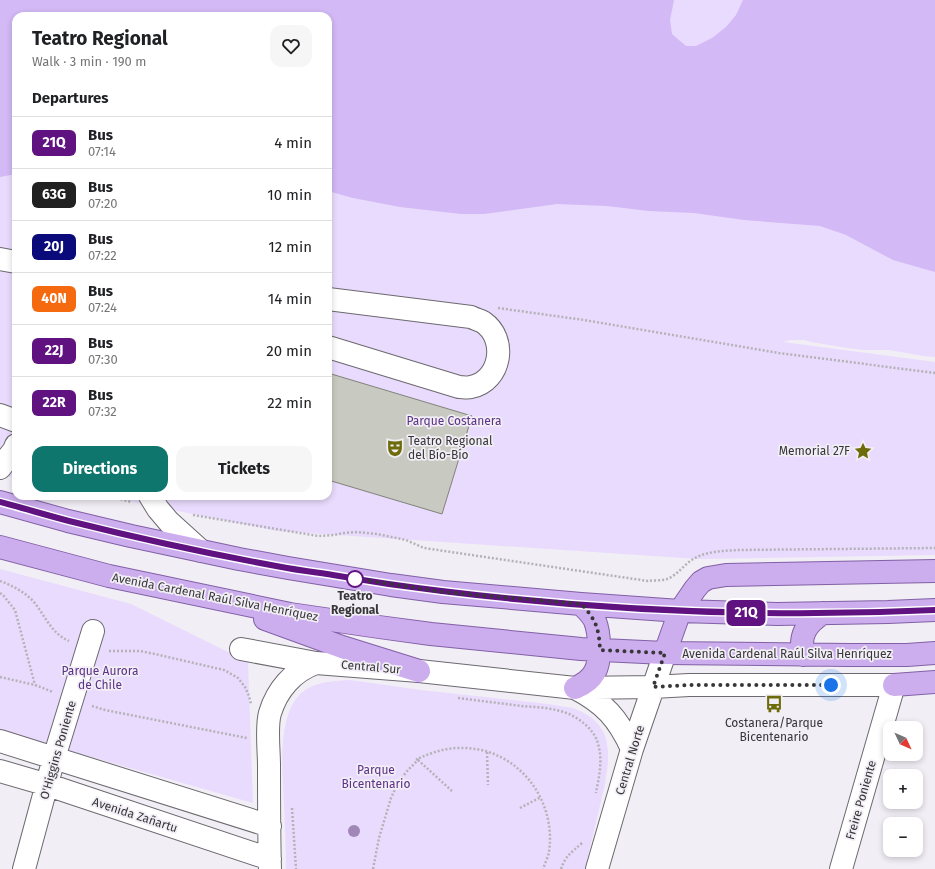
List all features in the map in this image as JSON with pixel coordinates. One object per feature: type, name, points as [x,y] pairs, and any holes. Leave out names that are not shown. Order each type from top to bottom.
[{"type":"main road","points":[[0,502],[68,521],[201,551],[288,568],[391,585],[466,594],[680,612],[777,614],[935,610]]},
{"type":"main road","name":"Avenida Cardenal Raúl Silva Henríquez","points":[[0,548],[109,576],[206,597],[290,614],[386,628],[581,649],[665,653],[802,655],[907,655],[935,653]]},
{"type":"main road","points":[[665,653],[680,612],[695,589],[701,582],[708,578],[726,575],[935,571]]},
{"type":"main road","points":[[206,597],[342,647],[419,671]]},
{"type":"main road","points":[[574,688],[587,682],[596,671],[600,650],[598,630],[589,612],[581,604]]},
{"type":"main road","points":[[802,655],[803,635],[814,618],[823,613]]},
{"type":"main road","points":[[894,685],[935,682]]},
{"type":"street","points":[[0,259],[12,261]]},
{"type":"street","points":[[332,300],[471,317],[482,322],[489,328],[498,343],[499,354],[496,366],[486,380],[478,385],[459,387],[332,348]]},
{"type":"street","points":[[0,415],[12,419]]},
{"type":"street","points":[[0,468],[12,453]]},
{"type":"street","points":[[154,503],[169,522],[201,551]]},
{"type":"street","name":"O'Higgins Poniente","points":[[24,869],[48,786],[54,758],[90,639]]},
{"type":"street","points":[[242,649],[316,663]]},
{"type":"street","name":"Central Norte","points":[[597,869],[632,749],[665,653]]},
{"type":"street","name":"Central Sur","points":[[270,864],[268,743],[270,715],[273,704],[287,682],[301,669],[316,663],[419,671],[574,688],[689,685],[894,685]]},
{"type":"street","name":"Freire Poniente","points":[[841,869],[894,685]]},
{"type":"street","points":[[574,688],[597,701],[614,717],[626,734],[632,749]]},
{"type":"street","points":[[0,741],[270,826]]},
{"type":"street","name":"Avenida Zañartu","points":[[0,771],[48,786],[270,864]]},
{"type":"path","points":[[494,307],[584,320],[779,353],[935,373]]},
{"type":"path","points":[[135,500],[154,503]]},
{"type":"path","points":[[189,514],[318,536],[334,535],[344,532],[376,534],[406,540],[424,548],[648,581],[666,579],[693,559],[701,555],[714,552],[738,550],[935,548]]},
{"type":"path","points":[[0,581],[16,588],[32,600],[53,629],[62,638],[68,641],[90,639],[106,651],[155,654],[224,670],[238,678],[245,686],[251,703],[251,710]]},
{"type":"path","points":[[0,593],[15,610],[35,685]]},
{"type":"path","points":[[0,677],[35,685],[72,701],[105,710],[268,743]]},
{"type":"path","points":[[455,698],[549,709],[569,714],[580,720],[594,734],[598,743],[600,761],[595,798]]},
{"type":"path","points":[[373,869],[379,838],[391,798],[399,781],[418,759],[444,749],[459,748],[473,749],[501,757],[513,764],[534,785],[541,797],[550,824],[549,853],[543,869]]},
{"type":"path","points":[[487,752],[488,785]]},
{"type":"path","points":[[418,759],[453,792]]},
{"type":"path","points":[[520,808],[541,797]]},
{"type":"path","points":[[292,805],[296,869]]},
{"type":"path","points":[[561,869],[569,854],[585,840]]},
{"type":"green space","name":"Parque Costanera","points":[[0,0],[935,0],[935,357],[889,350],[847,348],[804,340],[790,340],[783,342],[935,362],[935,555],[698,559],[277,531],[124,500],[332,500],[332,12],[12,12],[12,477],[0,474]]},
{"type":"green space","name":"Parque Aurora de Chile","points":[[0,569],[131,604],[248,662],[253,803],[0,731]]},
{"type":"green space","name":"Parque Bicentenario","points":[[350,680],[421,690],[548,704],[573,708],[592,718],[604,733],[608,751],[608,763],[605,784],[585,869],[286,869],[282,764],[286,721],[297,698],[308,689],[321,683]]},
{"type":"shaded area","points":[[0,0],[674,0],[670,20],[672,34],[686,46],[696,46],[712,38],[726,27],[736,15],[743,0],[935,0],[935,272],[893,260],[846,235],[820,226],[744,220],[694,213],[649,211],[607,206],[557,204],[484,214],[461,214],[400,207],[353,198],[332,192],[332,12],[12,12],[12,175],[0,177]]},
{"type":"building","name":"Teatro Regional del Bío-Bío","points":[[332,374],[472,416],[442,514],[332,481]]},
{"type":"bus line","name":"21Q","points":[[0,502],[68,521],[187,549],[288,568],[443,592],[680,612],[777,614],[935,610]]},
{"type":"place","name":"Teatro Regional del Bío-Bío","points":[[395,448]]},
{"type":"place","name":"Memorial 27F","points":[[863,451]]},
{"type":"place","name":"Teatro Regional","points":[[355,579]]},
{"type":"place","name":"Costanera/Parque Bicentenario","points":[[774,704]]},
{"type":"route","points":[[355,579],[352,578],[443,592],[581,604],[589,612],[598,630],[600,650],[665,653],[653,687],[689,685],[831,685]]}]
